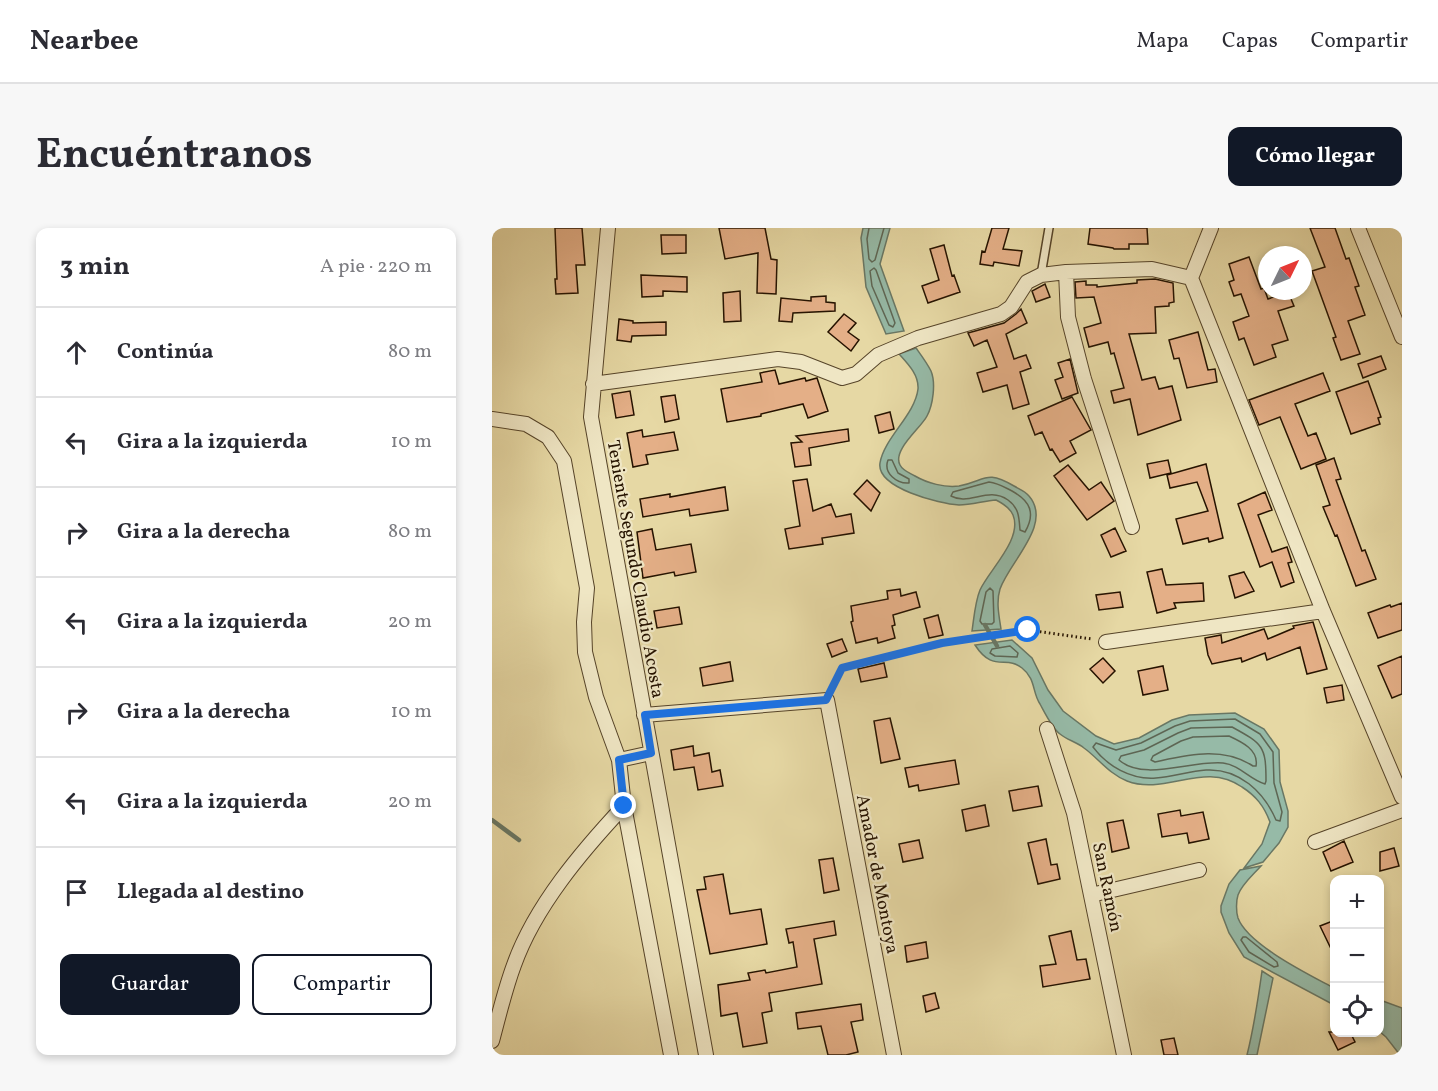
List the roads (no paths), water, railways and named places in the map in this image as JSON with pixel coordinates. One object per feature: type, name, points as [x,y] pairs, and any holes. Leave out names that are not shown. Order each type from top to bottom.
[{"type":"street","name":"Teniente Segundo Claudio Acosta","points":[[609,228],[591,417],[706,1055]]},
{"type":"street","points":[[1211,228],[1191,278],[1323,611],[1402,797]]},
{"type":"street","points":[[1358,228],[1402,337]]},
{"type":"street","points":[[593,384],[778,359],[801,362],[842,378],[856,374],[878,355],[918,338],[1001,314],[1011,306],[1026,282],[1041,275],[1152,269],[1191,278]]},
{"type":"street","points":[[1066,272],[1068,317],[1073,338],[1132,528]]},
{"type":"street","points":[[492,419],[526,424],[548,437],[564,461],[587,588],[584,622],[585,652],[596,697],[619,760],[624,806],[671,1055]]},
{"type":"street","points":[[1106,642],[1323,611]]},
{"type":"street","name":"Amador de Montoya","points":[[645,715],[826,700],[894,1055]]},
{"type":"street","name":"San Ramón","points":[[1047,729],[1074,813],[1124,1055]]},
{"type":"street","points":[[619,760],[651,753]]},
{"type":"street","points":[[492,1041],[514,964],[540,909],[624,806]]},
{"type":"street","points":[[1315,842],[1402,810]]},
{"type":"street","points":[[1091,895],[1199,870]]},
{"type":"lane","points":[[1041,275],[1049,228]]},
{"type":"water","points":[[863,228],[890,228],[880,264],[904,331],[886,334],[866,287],[861,238]]},
{"type":"water","points":[[916,348],[931,371],[933,394],[927,416],[903,446],[899,459],[901,467],[925,481],[948,486],[959,486],[991,477],[997,478],[1026,493],[1035,507],[1036,518],[1033,530],[1000,589],[998,604],[1001,629],[972,631],[980,590],[1004,554],[1013,534],[1015,524],[1010,510],[996,500],[959,505],[938,502],[898,487],[881,472],[880,463],[887,445],[916,399],[918,389],[915,374],[899,354]]},
{"type":"water","points":[[1012,640],[1032,658],[1048,690],[1063,711],[1096,736],[1114,744],[1139,738],[1172,720],[1189,715],[1235,713],[1264,729],[1279,750],[1280,782],[1288,811],[1288,827],[1279,843],[1263,862],[1244,868],[1262,844],[1270,822],[1259,802],[1247,790],[1228,780],[1213,777],[1156,784],[1127,781],[1109,770],[1081,746],[1060,734],[1044,712],[1026,672],[1016,664],[988,659],[975,645]]},
{"type":"water","points":[[1261,866],[1245,883],[1238,895],[1236,906],[1238,918],[1244,928],[1266,949],[1330,986],[1330,1003],[1244,957],[1229,933],[1221,912],[1229,884],[1240,870]]},
{"type":"water","points":[[1262,971],[1273,978],[1257,1055],[1247,1055],[1256,1013]]},
{"type":"water","points":[[1384,1001],[1402,1008],[1402,1055],[1384,1035]]},
{"type":"waterway","points":[[985,625],[997,646]]},
{"type":"waterway","points":[[492,820],[519,840]]}]
